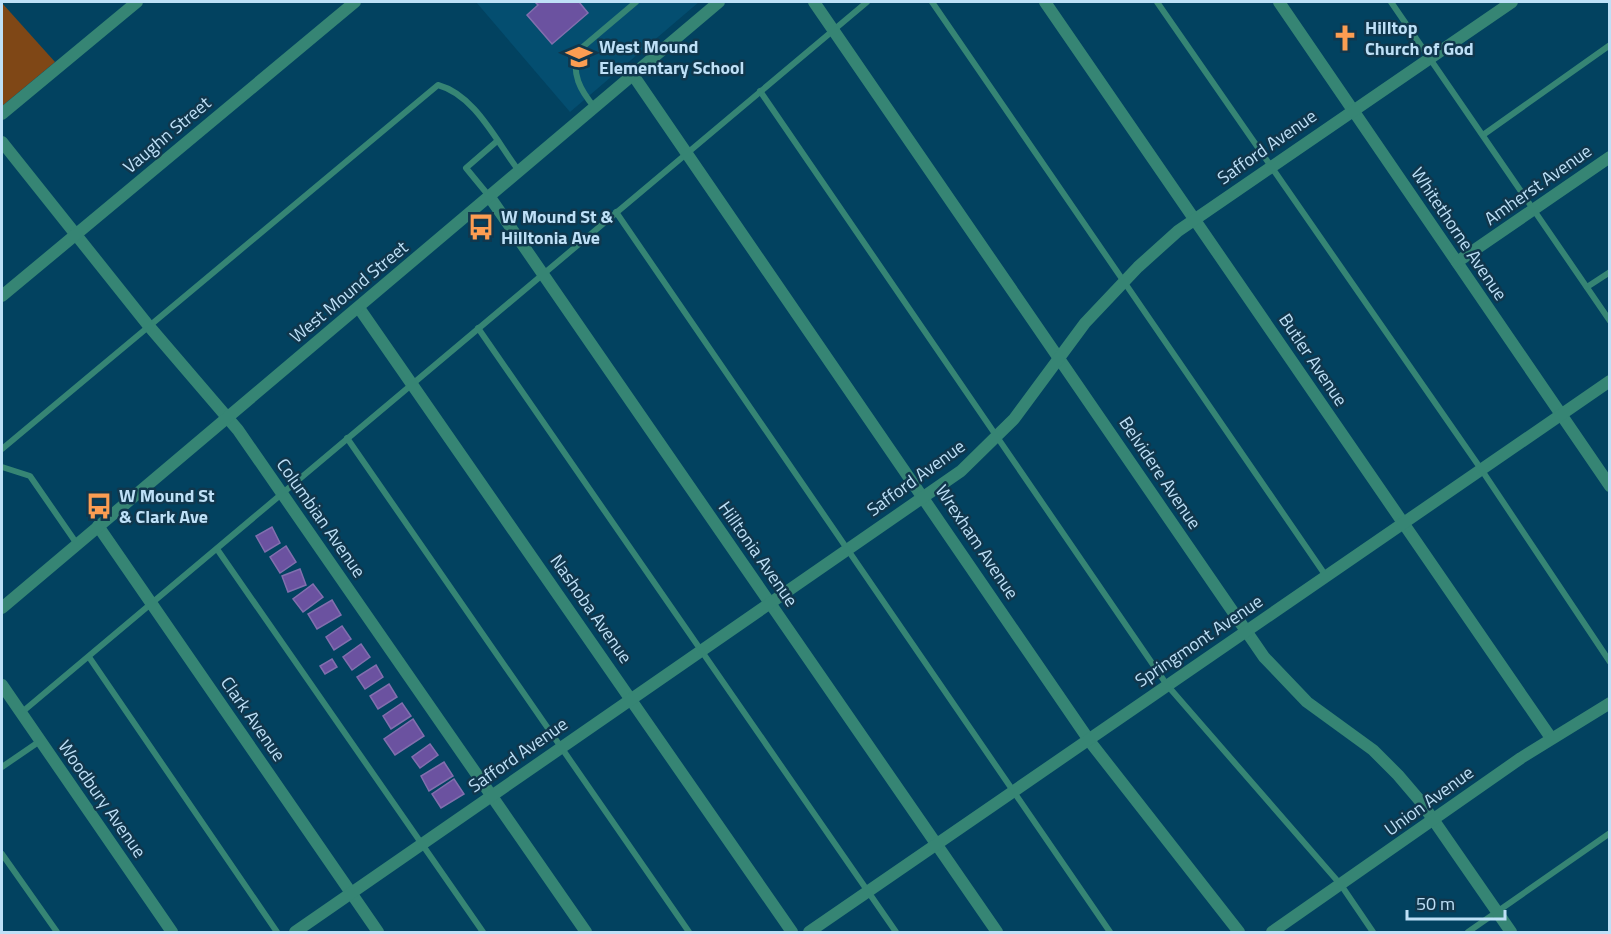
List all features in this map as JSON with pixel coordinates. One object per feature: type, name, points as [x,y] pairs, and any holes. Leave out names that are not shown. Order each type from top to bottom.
[{"type":"street","points":[[2,114],[137,2]]},
{"type":"street","name":"Vaughn Street","points":[[2,296],[355,2]]},
{"type":"street","name":"West Mound Street","points":[[2,608],[720,2]]},
{"type":"street","name":"Belvidere Avenue","points":[[814,2],[1264,657],[1307,702],[1373,750],[1398,775],[1433,820],[1512,933]]},
{"type":"street","name":"Butler Avenue","points":[[1045,2],[1551,738]]},
{"type":"street","name":"Whitethorne Avenue","points":[[1279,2],[1610,486]]},
{"type":"street","name":"Safford Avenue","points":[[294,933],[961,471],[1014,419],[1085,323],[1178,231],[1512,2]]},
{"type":"street","name":"Wrexham Avenue","points":[[633,75],[1089,738],[1239,933]]},
{"type":"street","name":"Columbian Avenue","points":[[2,142],[75,236],[228,418],[586,933]]},
{"type":"street","name":"Amherst Avenue","points":[[1457,262],[1610,157]]},
{"type":"street","name":"Hilltonia Avenue","points":[[489,196],[997,933]]},
{"type":"street","name":"Nashoba Avenue","points":[[359,308],[792,933]]},
{"type":"street","name":"Springmont Avenue","points":[[809,933],[936,843],[1610,381]]},
{"type":"street","name":"Clark Avenue","points":[[98,526],[378,933]]},
{"type":"street","name":"Woodbury Avenue","points":[[2,685],[172,933]]},
{"type":"street","name":"Union Avenue","points":[[1272,933],[1551,738],[1610,703]]},
{"type":"lane","points":[[595,108],[576,79],[575,61],[578,51],[636,2]]},
{"type":"lane","points":[[21,713],[867,2]]},
{"type":"lane","points":[[932,2],[1326,576]]},
{"type":"lane","points":[[1157,2],[1480,469],[1610,662]]},
{"type":"lane","points":[[1391,2],[1610,321]]},
{"type":"lane","points":[[1483,135],[1610,45]]},
{"type":"lane","points":[[2,449],[438,85],[453,90],[467,100],[519,171]]},
{"type":"lane","points":[[760,91],[1167,685],[1341,885],[1373,933]]},
{"type":"lane","points":[[489,196],[466,168],[496,142]]},
{"type":"lane","points":[[616,212],[1110,933]]},
{"type":"lane","points":[[1587,287],[1610,272]]},
{"type":"lane","points":[[478,328],[896,933]]},
{"type":"lane","points":[[348,438],[689,933]]},
{"type":"lane","points":[[2,467],[30,476],[77,544]]},
{"type":"lane","points":[[217,549],[483,933]]},
{"type":"lane","points":[[89,657],[277,933]]},
{"type":"lane","points":[[2,767],[40,741]]},
{"type":"lane","points":[[1468,933],[1610,833]]},
{"type":"lane","points":[[2,854],[57,933]]},
{"type":"shaded area","name":"West Mound Elementary School","points":[[476,2],[699,2],[570,112]]},
{"type":"shaded area","points":[[2,3],[55,62],[2,106]]},
{"type":"building","points":[[535,2],[579,2],[588,13],[552,44],[527,15],[538,5]]},
{"type":"building","points":[[272,527],[280,543],[265,552],[256,536]]},
{"type":"building","points":[[286,546],[296,562],[280,573],[270,557]]},
{"type":"building","points":[[300,569],[306,585],[288,592],[282,576]]},
{"type":"building","points":[[313,584],[323,597],[303,612],[293,599]]},
{"type":"building","points":[[332,600],[341,615],[317,629],[308,614]]},
{"type":"building","points":[[342,626],[351,639],[334,650],[326,637]]},
{"type":"building","points":[[361,644],[370,657],[352,670],[343,657]]},
{"type":"building","points":[[332,659],[337,667],[325,674],[320,666]]},
{"type":"building","points":[[376,665],[383,677],[365,689],[357,677]]},
{"type":"building","points":[[389,684],[397,697],[378,709],[370,696]]},
{"type":"building","points":[[402,703],[411,716],[391,729],[383,716]]},
{"type":"building","points":[[413,719],[424,736],[395,755],[384,739]]},
{"type":"building","points":[[430,744],[438,755],[420,768],[412,757]]},
{"type":"building","points":[[444,762],[453,776],[429,791],[421,776]]},
{"type":"building","points":[[454,779],[464,794],[441,808],[432,794]]},
{"type":"place","name":"Hilltop Church of God","points":[[1345,38]]},
{"type":"place","name":"West Mound Elementary School","points":[[579,57]]},
{"type":"place","name":"W Mound St & Hilltonia Ave","points":[[481,227]]},
{"type":"place","name":"W Mound St & Clark Ave","points":[[99,506]]}]
